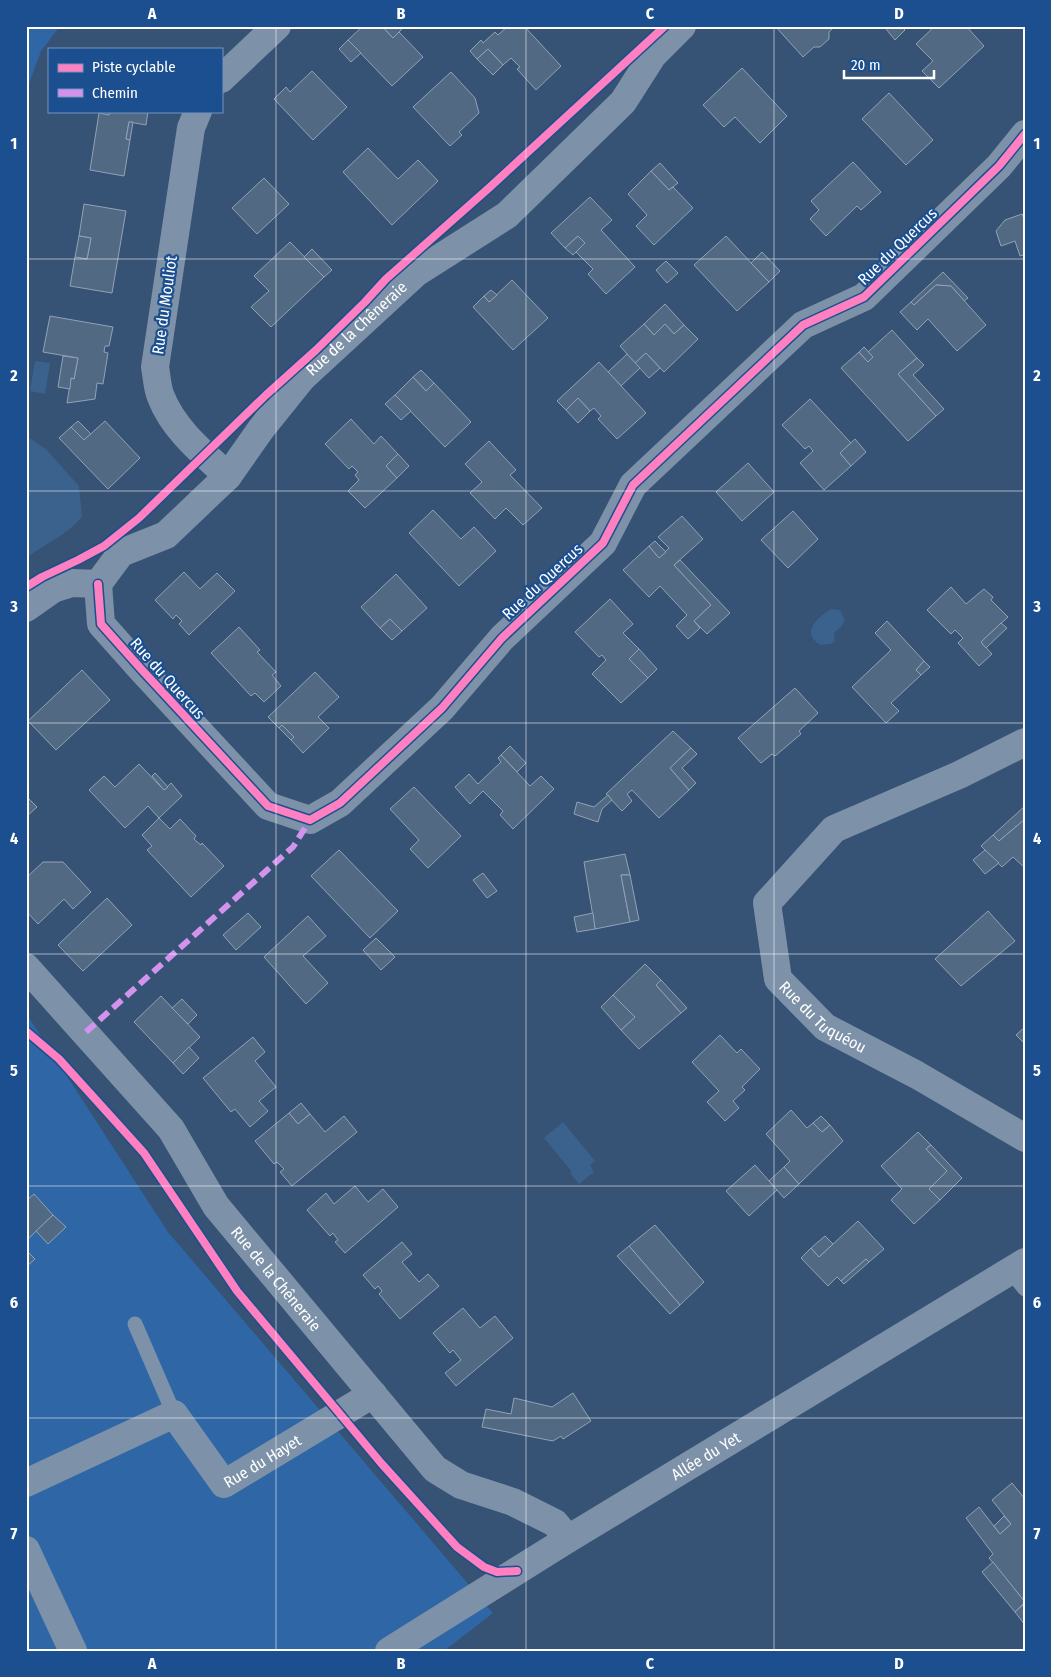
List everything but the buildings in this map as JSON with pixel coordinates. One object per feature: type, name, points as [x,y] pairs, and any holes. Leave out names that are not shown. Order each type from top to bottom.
[{"type":"street","points":[[222,78],[277,26]]},
{"type":"street","name":"Rue de la Chêneraie","points":[[98,584],[121,553],[166,535],[228,476],[261,429],[302,378],[416,274],[507,215],[623,102],[652,55],[682,26]]},
{"type":"street","name":"Rue du Mouliot","points":[[198,112],[191,128],[155,367],[160,395],[172,420],[228,476]]},
{"type":"street","name":"Rue du Quercus","points":[[98,584],[101,624],[142,670],[268,806],[310,820],[340,803],[442,708],[502,638],[603,543],[633,485],[803,325],[864,297],[999,166],[1025,134]]},
{"type":"street","points":[[26,608],[53,589],[72,583],[98,584]]},
{"type":"street","name":"Rue du Tuquéou","points":[[1025,742],[959,775],[834,829],[767,904],[778,979],[826,1027],[917,1075],[1025,1138]]},
{"type":"street","name":"Rue de la Chêneraie","points":[[26,967],[171,1129],[216,1206],[435,1469],[461,1485],[512,1502],[555,1523],[568,1539]]},
{"type":"street","name":"Allée du Yet","points":[[389,1651],[568,1539],[1020,1274]]},
{"type":"street","name":"Rue du Hayet","points":[[174,1414],[224,1484],[373,1394]]},
{"type":"street","points":[[26,1483],[174,1414]]},
{"type":"street","points":[[26,1550],[73,1651]]},
{"type":"lane","name":"Rue du Hayet","points":[[135,1324],[174,1414]]},
{"type":"shaded area","points":[[26,26],[60,26],[41,51],[26,92]]},
{"type":"shaded area","points":[[35,361],[50,363],[45,394],[30,391]]},
{"type":"shaded area","points":[[26,436],[45,448],[79,486],[82,517],[63,534],[26,558]]},
{"type":"shaded area","points":[[831,609],[840,610],[845,620],[834,633],[835,641],[831,644],[821,645],[811,635],[811,630],[816,621]]},
{"type":"shaded area","points":[[26,1013],[168,1232],[493,1613],[444,1651],[26,1651]]},
{"type":"shaded area","points":[[563,1122],[595,1161],[590,1165],[594,1172],[579,1184],[570,1173],[572,1172],[544,1138]]},
{"type":"marked path","points":[[86,1032],[293,847],[310,820]]},
{"type":"cycle path","points":[[26,587],[104,546],[139,518],[266,395],[316,350],[386,279],[490,187],[665,26]]},
{"type":"cycle path","points":[[98,584],[101,624],[142,670],[268,806],[310,820],[340,803],[442,708],[502,638],[603,543],[633,485],[803,325],[864,297],[999,166],[1025,134]]},
{"type":"cycle path","points":[[26,1031],[59,1059],[144,1153],[237,1291],[381,1463],[457,1547],[484,1567],[497,1572],[517,1571]]}]
